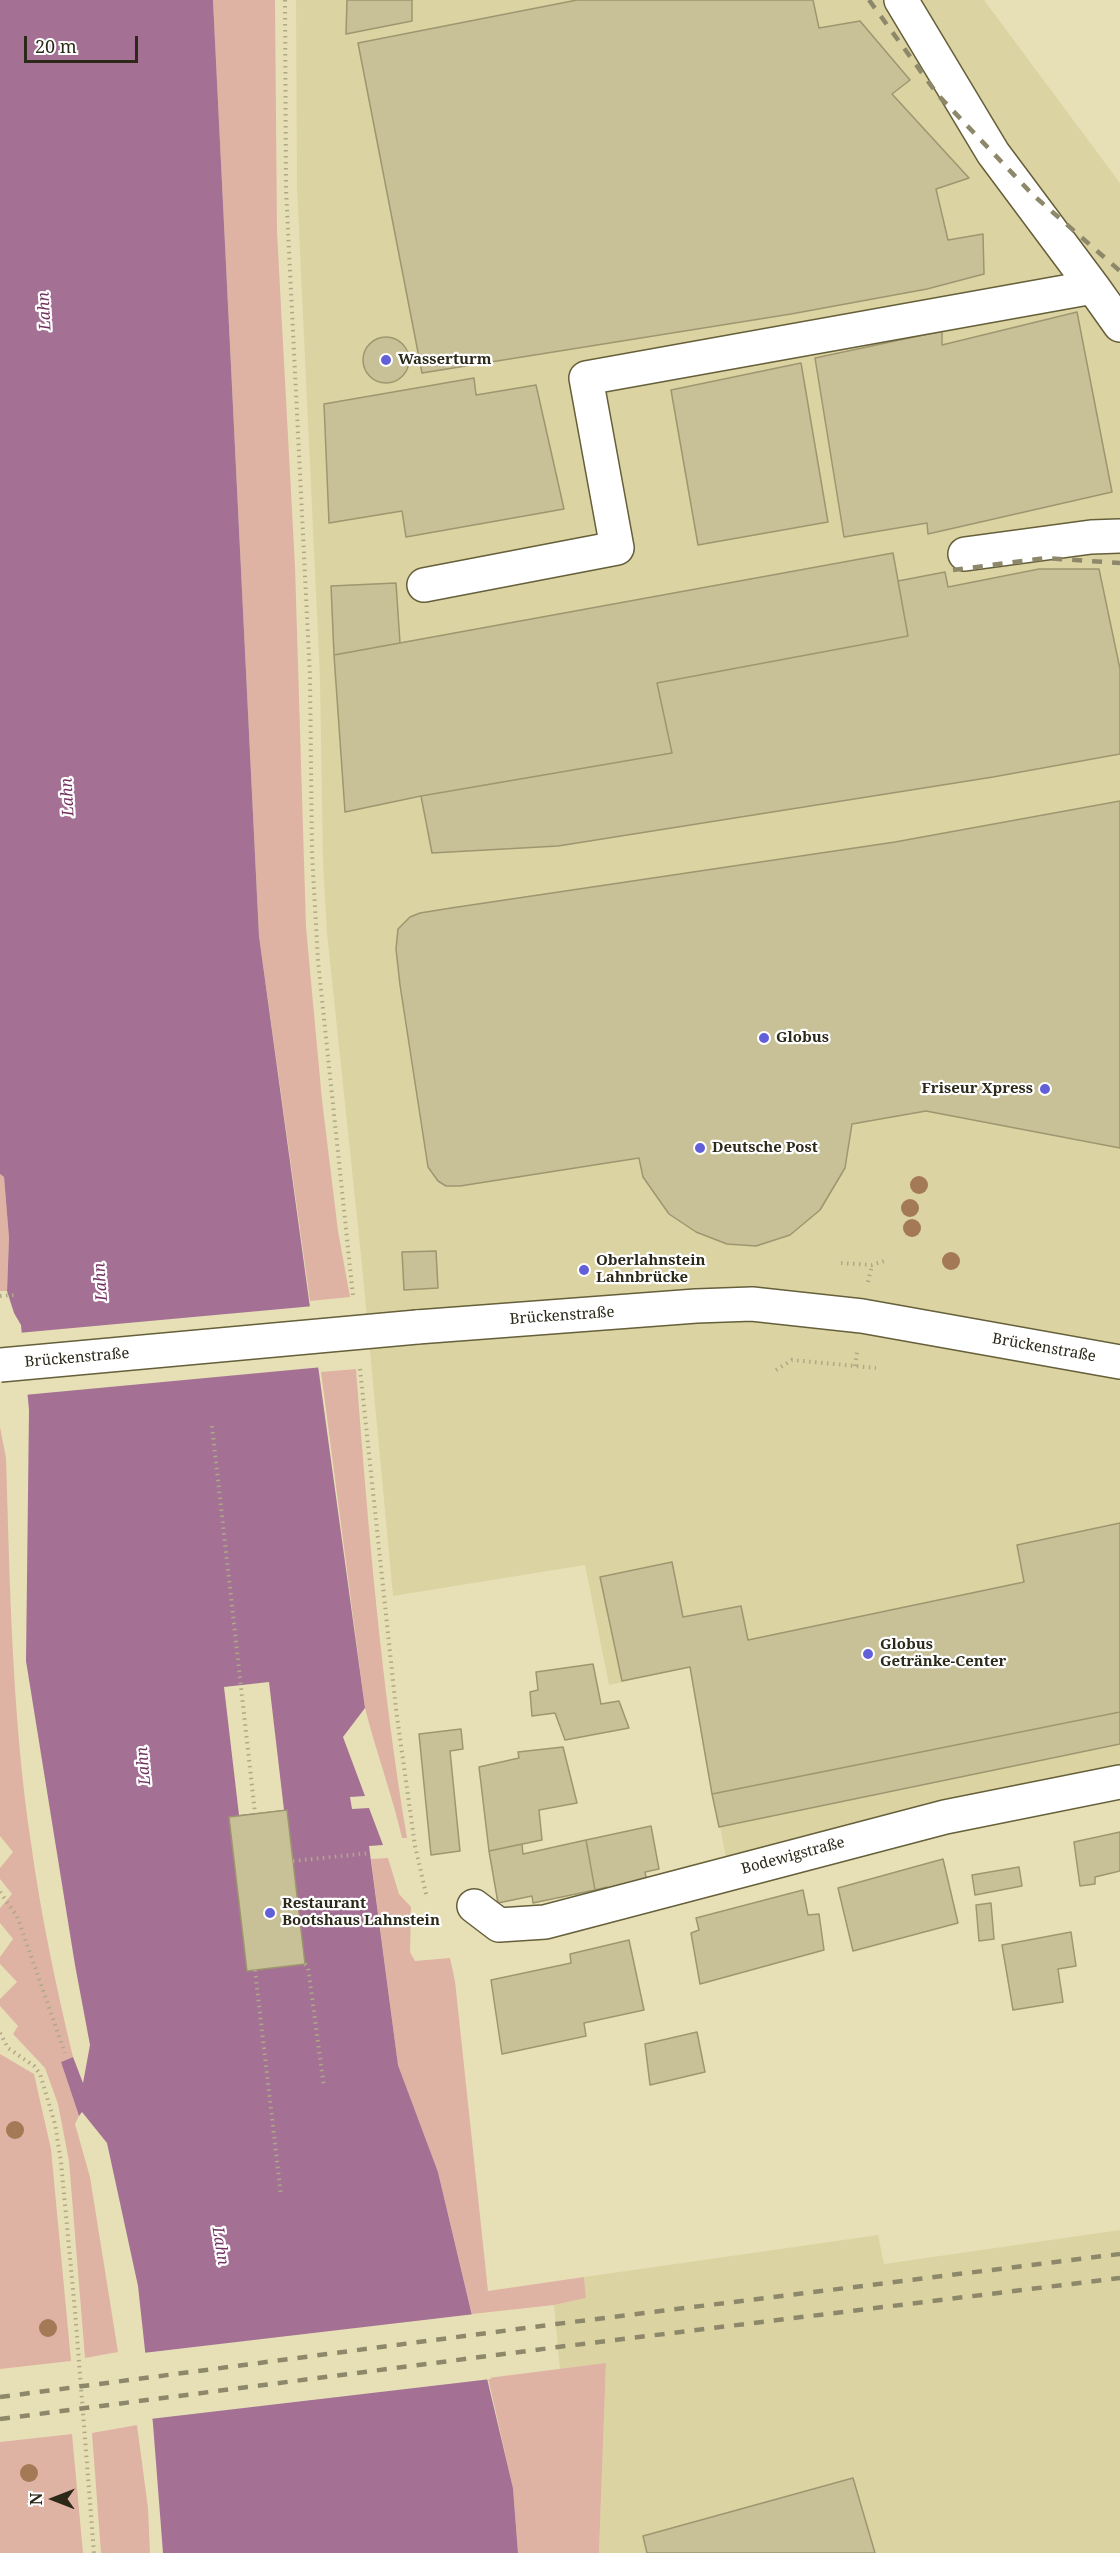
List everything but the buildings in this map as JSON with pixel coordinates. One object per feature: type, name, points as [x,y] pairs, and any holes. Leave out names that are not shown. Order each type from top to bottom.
[{"type":"street","points":[[901,0],[993,153],[1120,325]]},
{"type":"street","points":[[424,585],[617,548],[586,378],[1093,287]]},
{"type":"street","points":[[965,554],[1091,537],[1120,536]]},
{"type":"street","name":"Brückenstraße","points":[[0,1365],[417,1327],[752,1304],[862,1316],[1120,1362]]},
{"type":"street","name":"Bodewigstraße","points":[[474,1906],[499,1925],[544,1922],[934,1820],[1120,1782]]},
{"type":"path","points":[[285,0],[286,189],[310,677],[313,875],[318,962],[354,1305]]},
{"type":"path","points":[[841,1263],[872,1265],[884,1261]]},
{"type":"path","points":[[0,1296],[14,1295]]},
{"type":"path","points":[[776,1370],[792,1360],[876,1368]]},
{"type":"path","points":[[360,1365],[396,1709],[416,1846],[428,1898]]},
{"type":"path","points":[[212,1426],[255,1813]]},
{"type":"path","points":[[293,1861],[370,1853]]},
{"type":"path","points":[[0,1892],[17,1916],[65,2053]]},
{"type":"path","points":[[305,1964],[309,1967],[324,2087]]},
{"type":"path","points":[[255,1970],[281,2196]]},
{"type":"path","points":[[0,2033],[9,2048],[34,2066],[55,2124],[61,2162],[75,2311],[94,2553]]},
{"type":"shaded area","points":[[213,0],[275,0],[277,232],[295,566],[306,927],[322,1100],[338,1231],[350,1297],[310,1301],[259,936]]},
{"type":"shaded area","points":[[296,0],[984,0],[1120,183],[1120,1764],[935,1801],[726,1858],[690,1667],[609,1685],[585,1565],[393,1596],[362,1265],[327,933],[323,862],[320,679],[297,187]]},
{"type":"shaded area","points":[[0,1174],[4,1177],[9,1238],[7,1291],[0,1291]]},
{"type":"shaded area","points":[[356,1369],[383,1663],[407,1838],[402,1838],[365,1708],[321,1372]]},
{"type":"shaded area","points":[[0,1427],[6,1458],[13,1651],[25,1795],[44,1924],[73,2057],[61,2062],[79,2116],[75,2124],[90,2177],[118,2352],[85,2358],[69,2161],[58,2104],[45,2068],[13,2034],[18,2026],[0,2006],[0,1999],[17,1982],[0,1964],[0,1957],[13,1939],[0,1923],[0,1908],[12,1894],[0,1879],[0,1868],[13,1852],[0,1836]]},
{"type":"shaded area","points":[[388,1858],[399,1894],[411,1907],[410,1952],[415,1961],[450,1958],[455,1981],[488,2291],[584,2277],[586,2298],[554,2305],[472,2314],[438,2172],[398,2065],[371,1859]]},
{"type":"shaded area","points":[[0,2054],[34,2074],[51,2149],[71,2361],[0,2369]]},
{"type":"shaded area","points":[[1120,2230],[1120,2553],[599,2553],[606,2363],[560,2370],[554,2305],[586,2298],[584,2277],[878,2235],[884,2264]]},
{"type":"shaded area","points":[[606,2363],[599,2553],[518,2553],[513,2488],[488,2378]]},
{"type":"shaded area","points":[[137,2425],[148,2508],[150,2553],[101,2553],[92,2433]]},
{"type":"shaded area","points":[[72,2434],[83,2553],[0,2553],[0,2442]]},
{"type":"water","name":"Lahn","points":[[0,0],[213,0],[259,936],[365,1708],[343,1737],[365,1796],[350,1797],[352,1809],[369,1808],[383,1845],[369,1846],[398,2065],[438,2172],[513,2488],[518,2553],[163,2553],[153,2424],[138,2286],[107,2143],[82,2112],[79,2116],[61,2062],[73,2057],[83,2083],[90,2045],[26,1661],[29,1410],[21,1325],[14,1313],[7,1291],[9,1238],[4,1177],[0,1174]]},
{"type":"pier","points":[[314,1306],[323,1367],[24,1395],[18,1333]]},
{"type":"pier","points":[[269,1682],[284,1810],[239,1815],[224,1687]]},
{"type":"pier","points":[[475,2314],[491,2379],[150,2419],[143,2353]]},
{"type":"railway","points":[[869,0],[938,95],[1033,195],[1120,271]]},
{"type":"railway","points":[[953,570],[1045,558],[1120,563]]},
{"type":"railway","points":[[0,2397],[556,2324],[1120,2254]]},
{"type":"railway","points":[[0,2419],[1120,2278]]},
{"type":"place","name":"Wasserturm","points":[[386,360]]},
{"type":"place","name":"Globus","points":[[764,1038]]},
{"type":"place","name":"Friseur Xpress","points":[[1045,1089]]},
{"type":"place","name":"Deutsche Post","points":[[700,1148]]},
{"type":"place","name":"Oberlahnstein Lahnbrücke","points":[[584,1270]]},
{"type":"place","name":"Globus Getränke-Center","points":[[868,1654]]},
{"type":"place","name":"Restaurant Bootshaus Lahnstein","points":[[270,1913]]}]
